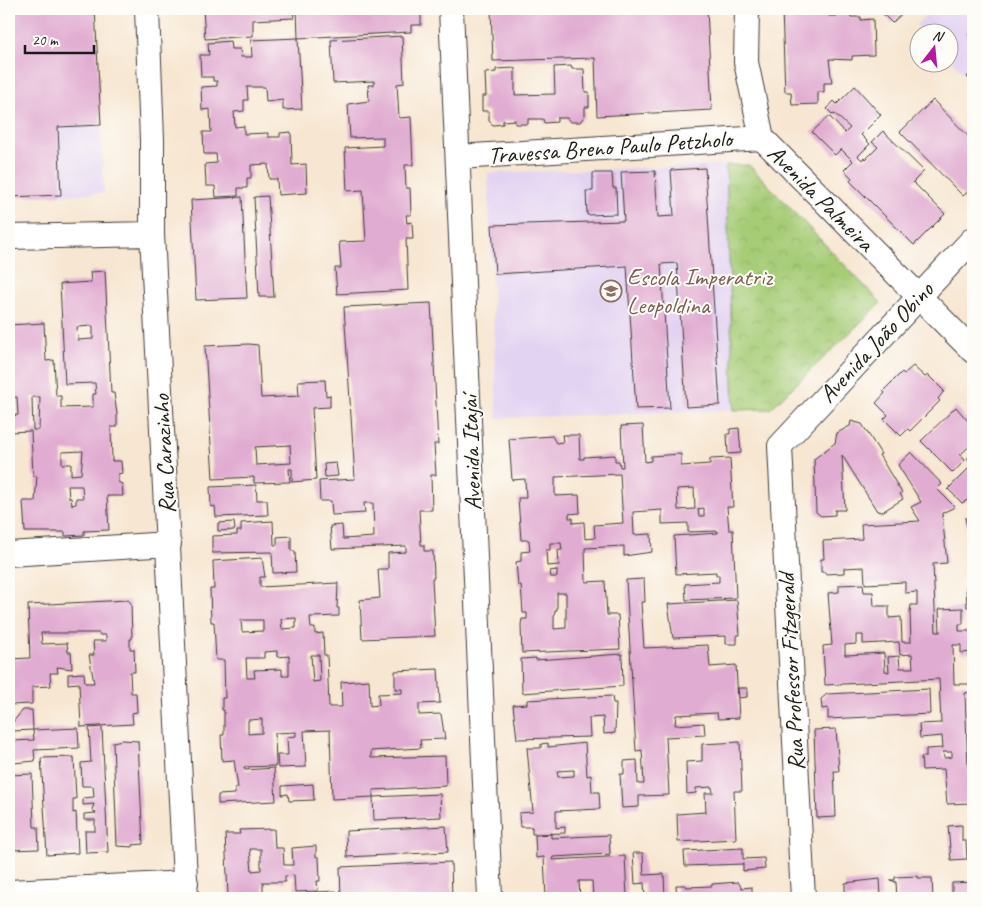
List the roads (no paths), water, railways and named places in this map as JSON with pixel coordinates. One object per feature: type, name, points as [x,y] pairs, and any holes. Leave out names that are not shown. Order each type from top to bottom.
[{"type":"street","name":"Rua Carazinho","points":[[147,9],[152,140],[152,234],[186,891]]},
{"type":"street","name":"Avenida Itajaí","points":[[450,9],[490,898]]},
{"type":"street","name":"Avenida Palmeira","points":[[747,9],[746,62],[762,138],[973,351]]},
{"type":"street","name":"Travessa Breno Paulo Petzholo","points":[[458,157],[762,138]]},
{"type":"street","points":[[9,237],[152,234]]},
{"type":"street","name":"Avenida João Obino","points":[[780,446],[973,239]]},
{"type":"street","name":"Rua Professor Fitzgerald","points":[[780,446],[803,898]]},
{"type":"street","points":[[9,554],[169,544]]},
{"type":"street","points":[[9,892],[186,891]]},
{"type":"place","name":"Escola Imperatriz Leopoldina","points":[[611,291]]}]
